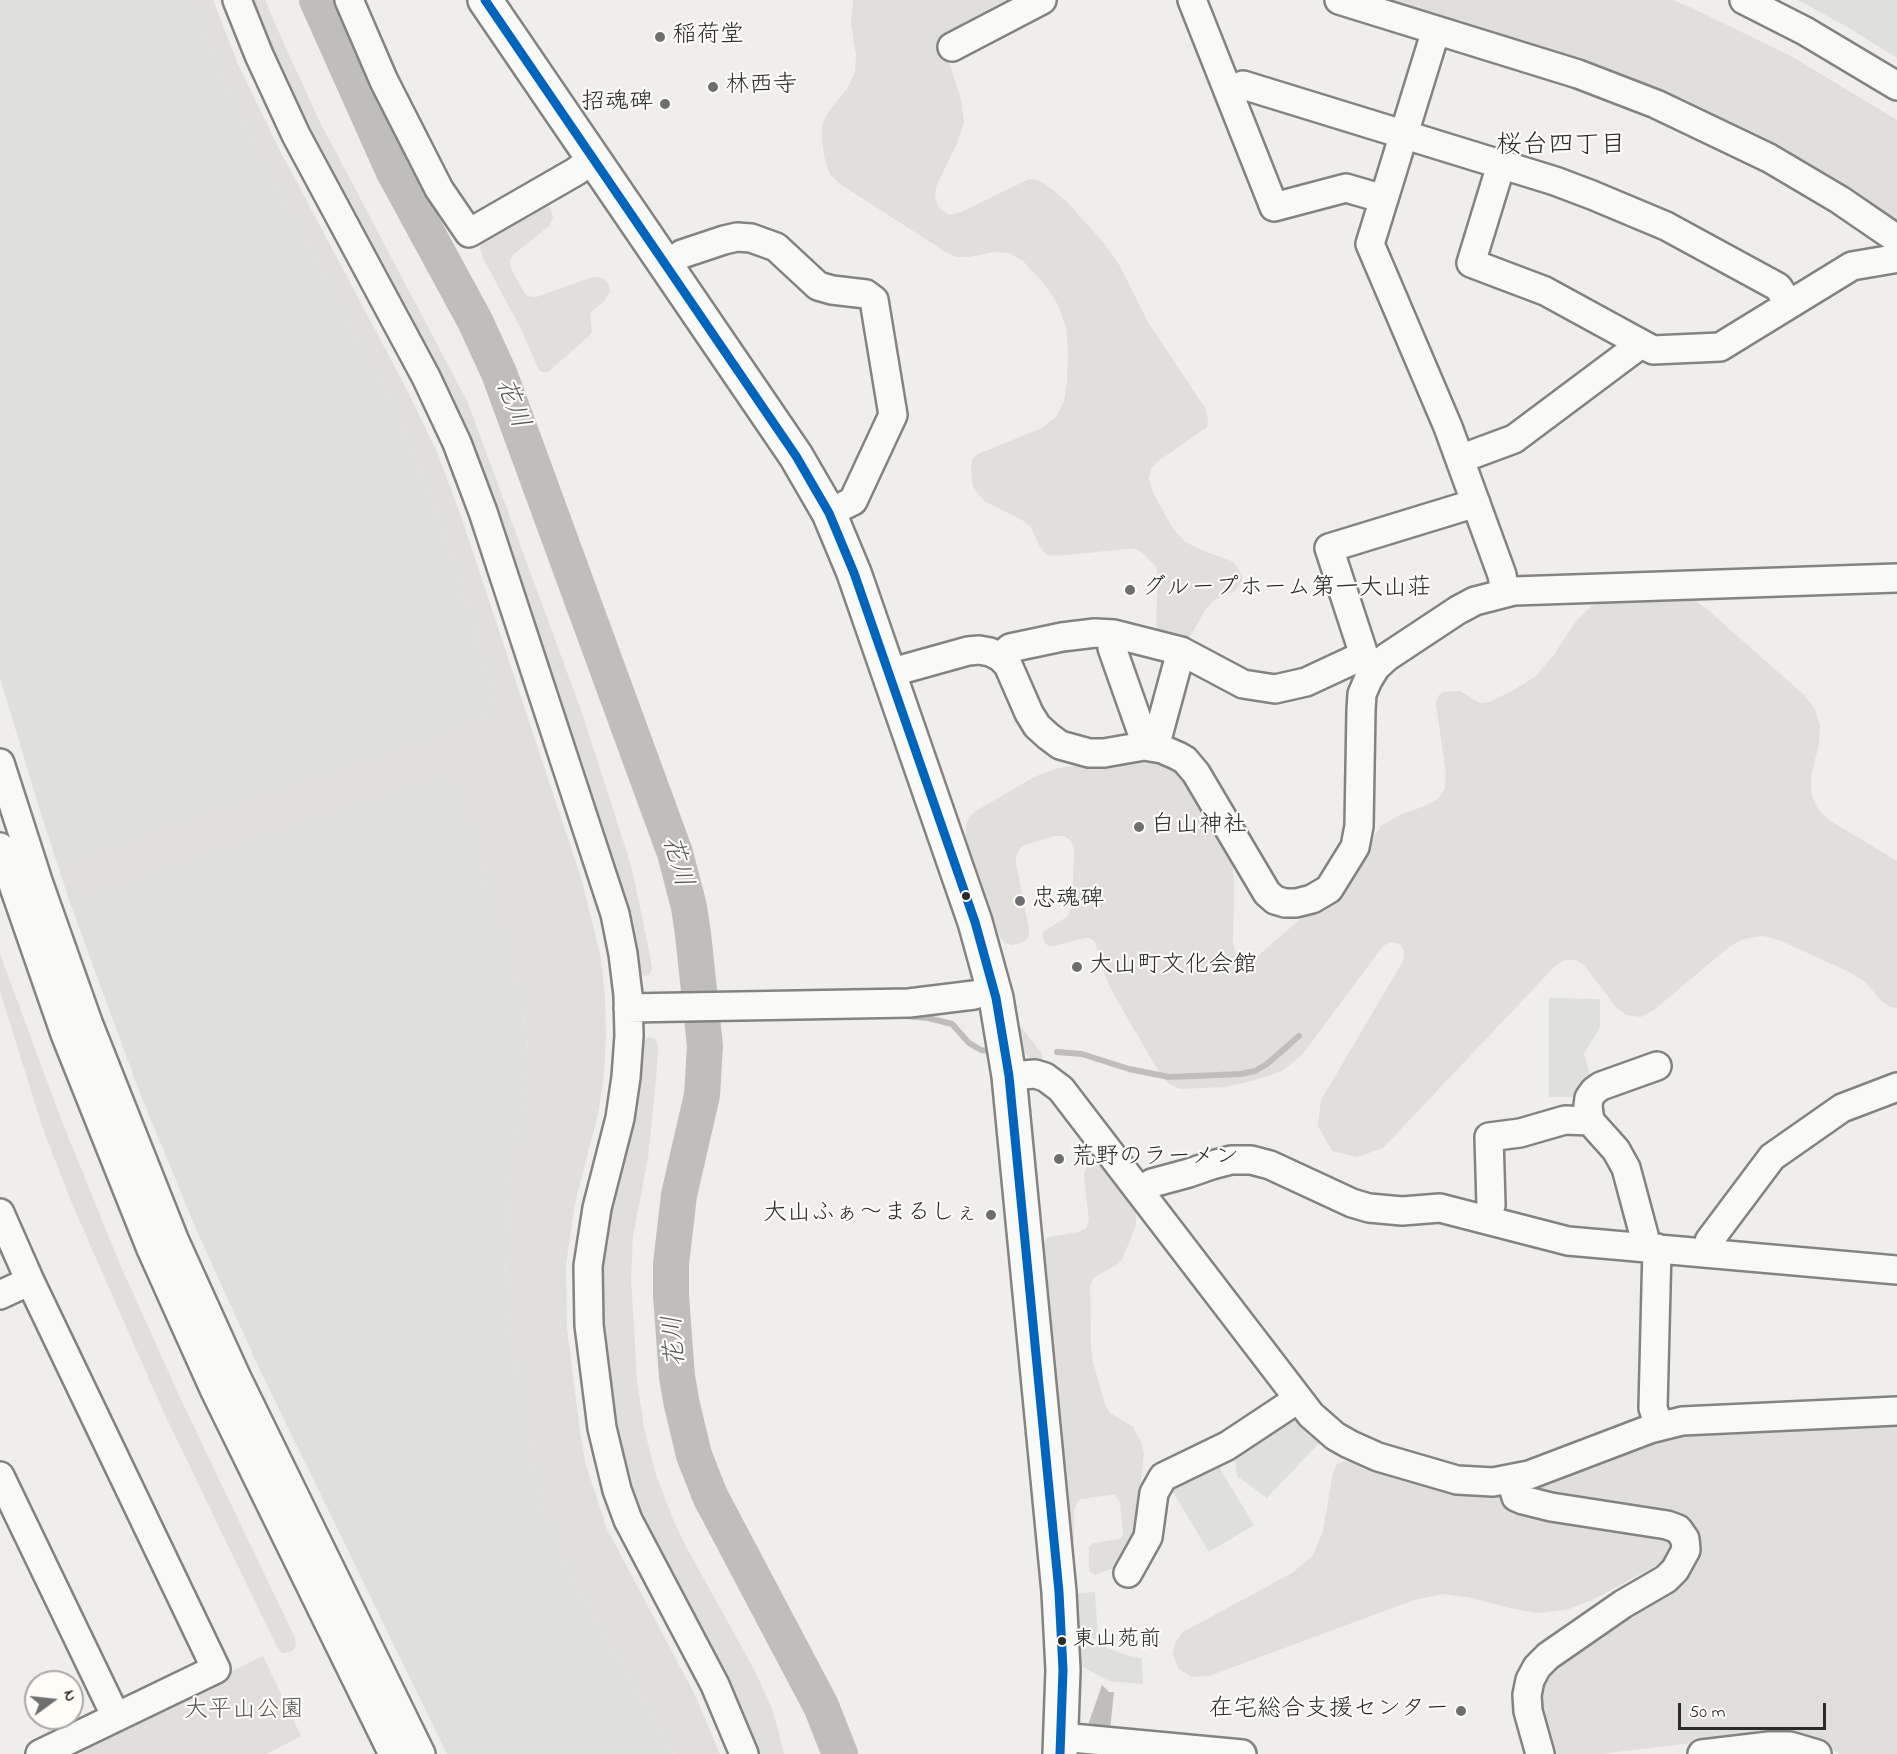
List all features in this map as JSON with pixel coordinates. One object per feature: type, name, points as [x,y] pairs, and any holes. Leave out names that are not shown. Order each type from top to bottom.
[{"type":"main road","points":[[485,0],[796,456],[829,513],[846,553],[889,673],[975,922],[994,990],[1010,1076],[1059,1592],[1063,1670],[1061,1747]]},
{"type":"street","points":[[237,0],[282,105],[438,402],[471,477],[615,914],[623,954],[628,1008],[629,1036],[626,1077],[620,1118],[597,1208],[588,1266],[590,1325],[602,1428],[608,1460],[628,1520],[715,1685],[744,1754]]},
{"type":"street","points":[[349,0],[384,81],[439,189],[469,233],[594,159]]},
{"type":"street","points":[[952,47],[1042,0]]},
{"type":"street","points":[[1192,0],[1274,207],[1346,188],[1384,199]]},
{"type":"street","points":[[1339,0],[1578,74],[1694,121],[1769,158],[1814,184],[1897,239]]},
{"type":"street","points":[[1744,0],[1821,40],[1897,86]]},
{"type":"street","points":[[1436,30],[1370,244],[1444,416],[1502,575],[1505,593]]},
{"type":"street","points":[[1228,91],[1243,85],[1592,195],[1666,226],[1778,287],[1789,304]]},
{"type":"street","points":[[1501,165],[1471,263],[1545,291],[1653,350],[1720,347],[1852,266],[1893,259],[1897,253]]},
{"type":"street","points":[[666,265],[682,254],[724,240],[751,238],[776,247],[818,286],[831,290],[866,294],[874,300],[894,415],[853,501],[829,513]]},
{"type":"street","points":[[1460,459],[1514,439],[1633,350],[1638,342]]},
{"type":"street","points":[[889,673],[968,651],[990,652],[1000,657],[1008,665],[1029,713],[1037,726],[1048,736],[1060,745],[1089,753],[1150,747],[1178,756],[1191,766],[1267,893],[1275,900],[1285,903],[1312,899],[1329,889],[1355,847],[1359,825],[1362,694],[1368,680],[1370,661],[1329,548],[1476,503]]},
{"type":"street","points":[[1000,657],[1010,648],[1062,637],[1095,633],[1114,634],[1181,651],[1243,684],[1275,689],[1387,657],[1458,610],[1475,601],[1505,593],[1897,578]]},
{"type":"street","points":[[1114,634],[1112,648],[1142,733],[1150,747]]},
{"type":"street","points":[[1150,747],[1181,651]]},
{"type":"street","points":[[0,762],[74,984],[116,1097],[170,1229],[237,1378],[421,1754]]},
{"type":"street","points":[[0,847],[65,1034],[146,1239],[224,1409],[393,1754]]},
{"type":"street","points":[[628,1008],[909,1003],[974,995],[994,990]]},
{"type":"street","points":[[1657,1066],[1594,1091],[1589,1098],[1588,1106],[1590,1121],[1616,1150],[1626,1168],[1644,1235],[1650,1248],[1653,1408],[1659,1426]]},
{"type":"street","points":[[1010,1076],[1035,1074],[1054,1082],[1061,1089],[1311,1415],[1329,1431],[1363,1451],[1457,1480],[1475,1482],[1511,1480],[1659,1426],[1699,1419],[1897,1410]]},
{"type":"street","points":[[1708,1252],[1709,1241],[1772,1157],[1842,1108],[1897,1088]]},
{"type":"street","points":[[1487,1220],[1491,1205],[1489,1137],[1520,1133],[1565,1120],[1590,1121]]},
{"type":"street","points":[[1140,1192],[1152,1183],[1212,1165],[1231,1160],[1251,1160],[1270,1165],[1352,1203],[1369,1208],[1402,1211],[1440,1208],[1553,1239],[1897,1270]]},
{"type":"street","points":[[0,1213],[30,1281],[216,1669],[40,1754]]},
{"type":"street","points":[[0,1295],[30,1281]]},
{"type":"street","points":[[1128,1573],[1148,1537],[1157,1484],[1163,1477],[1227,1446],[1298,1399]]},
{"type":"street","points":[[0,1476],[116,1717]]},
{"type":"street","points":[[1511,1480],[1516,1497],[1523,1500],[1551,1507],[1667,1526],[1678,1529],[1685,1539],[1686,1550],[1675,1570],[1666,1579],[1623,1604],[1548,1656],[1537,1667],[1530,1680],[1527,1695],[1528,1711],[1540,1754]]},
{"type":"street","points":[[1702,1754],[1769,1746],[1790,1746],[1817,1754]]},
{"type":"street","points":[[1061,1747],[1242,1754]]},
{"type":"shaded area","points":[[0,0],[191,0],[219,72],[258,154],[398,416],[434,509],[494,691],[495,704],[491,713],[437,734],[479,859],[527,1034],[528,1059],[524,1109],[507,1189],[505,1297],[534,1476],[544,1514],[558,1550],[580,1594],[673,1754],[447,1754],[259,1368],[196,1229],[138,1088],[70,903],[0,678]]},
{"type":"shaded area","points":[[1798,0],[1897,0],[1897,58],[1849,28]]},
{"type":"shaded area","points":[[1549,998],[1600,999],[1600,1027],[1584,1054],[1592,1081],[1582,1097],[1549,1097]]},
{"type":"shaded area","points":[[1290,1412],[1319,1443],[1267,1498],[1237,1476],[1234,1449]]},
{"type":"shaded area","points":[[1214,1459],[1254,1525],[1209,1552],[1167,1482]]},
{"type":"shaded area","points":[[1095,1592],[1098,1639],[1076,1639],[1073,1594]]},
{"type":"shaded area","points":[[1076,1645],[1102,1646],[1129,1656],[1142,1658],[1143,1684],[1109,1681],[1077,1664]]},
{"type":"shaded area","points":[[1102,1685],[1109,1692],[1114,1692],[1110,1730],[1093,1729],[1088,1725]]},
{"type":"green space","points":[[191,0],[213,0],[238,64],[277,145],[406,388],[437,452],[462,519],[582,881],[601,958],[606,1036],[604,1075],[598,1114],[575,1203],[566,1265],[567,1328],[580,1432],[586,1465],[607,1529],[695,1695],[720,1754],[673,1754],[580,1594],[558,1550],[544,1514],[534,1476],[505,1297],[507,1189],[524,1109],[528,1059],[527,1034],[479,859],[451,779],[441,777],[90,897],[76,896],[65,884],[64,869],[75,857],[481,718],[491,713],[495,704],[494,691],[434,509],[398,416],[258,154],[219,72]]},
{"type":"green space","points":[[251,0],[265,0],[320,122],[468,403],[581,710],[631,865],[652,969],[646,976],[640,975],[638,970],[628,911],[616,870],[496,508],[470,438],[438,371],[309,128],[271,50]]},
{"type":"green space","points":[[853,0],[1011,0],[947,35],[945,50],[961,99],[964,122],[958,141],[936,187],[935,197],[939,208],[949,215],[959,213],[1029,179],[1045,184],[1067,202],[1104,243],[1120,266],[1148,322],[1205,408],[1208,418],[1207,427],[1157,462],[1151,469],[1149,479],[1152,490],[1172,527],[1184,541],[1234,562],[1242,576],[1242,581],[1236,590],[1214,600],[1186,639],[1158,631],[1156,625],[1158,577],[1156,567],[1144,554],[1136,549],[1127,549],[1057,556],[1046,555],[1030,526],[984,501],[973,486],[972,460],[978,454],[1042,428],[1056,417],[1064,401],[1067,381],[1066,327],[1058,305],[1046,286],[1023,261],[1009,253],[995,252],[956,257],[840,184],[830,174],[825,161],[822,125],[828,112],[847,89],[855,73],[856,55],[851,23]]},
{"type":"green space","points":[[1389,0],[1673,0],[1692,8],[1791,56],[1897,120],[1897,221],[1848,188],[1775,145],[1662,90],[1583,60]]},
{"type":"green space","points":[[545,204],[551,209],[553,218],[549,226],[513,255],[510,261],[511,269],[524,292],[528,296],[536,297],[593,277],[602,278],[608,283],[610,292],[605,300],[590,313],[592,332],[588,337],[548,372],[541,372],[480,248],[483,238]]},
{"type":"green space","points":[[1614,598],[1691,598],[1707,609],[1804,695],[1815,709],[1820,726],[1819,744],[1811,776],[1811,793],[1818,809],[1829,820],[1897,861],[1897,1008],[1890,1007],[1882,1001],[1863,980],[1849,972],[1779,940],[1763,936],[1743,939],[1729,947],[1654,1010],[1641,1017],[1626,1015],[1615,1006],[1584,965],[1576,960],[1565,960],[1556,965],[1383,1148],[1357,1157],[1332,1151],[1318,1126],[1321,1100],[1403,961],[1404,952],[1400,944],[1391,942],[1383,946],[1302,1055],[1282,1071],[1225,1087],[1180,1089],[1169,1084],[1160,1074],[1114,995],[1106,979],[1095,942],[1090,938],[1084,938],[1054,946],[1047,945],[1043,939],[1043,932],[1068,916],[1072,906],[1074,850],[1071,841],[1064,836],[1055,836],[1021,847],[1016,855],[1016,864],[1029,930],[1028,938],[1012,945],[1005,943],[1000,937],[966,837],[969,817],[1034,777],[1058,768],[1144,756],[1179,769],[1223,840],[1232,860],[1235,952],[1241,959],[1251,959],[1259,955],[1306,914],[1381,826],[1400,815],[1438,799],[1445,788],[1446,774],[1436,704],[1438,696],[1443,692],[1460,691],[1480,703],[1489,702],[1512,691],[1536,676],[1553,656],[1576,621],[1591,606]]},
{"type":"green space","points":[[0,954],[61,1119],[119,1262],[183,1404],[295,1638],[296,1646],[291,1652],[282,1653],[277,1647],[164,1413],[70,1199],[42,1126],[0,991]]},
{"type":"green space","points":[[1018,1023],[1042,1054],[1043,1060],[1040,1063],[1034,1062],[1023,1051],[1016,1024]]},
{"type":"green space","points":[[650,1037],[656,1040],[658,1046],[656,1080],[648,1158],[633,1236],[631,1278],[637,1380],[644,1428],[656,1475],[673,1519],[755,1671],[773,1711],[784,1754],[758,1754],[727,1679],[640,1514],[621,1457],[603,1324],[602,1267],[610,1211],[633,1121],[640,1079],[641,1046],[644,1039]]},
{"type":"green space","points":[[1091,1162],[1104,1165],[1136,1209],[1136,1225],[1123,1258],[1118,1264],[1093,1278],[1090,1286],[1091,1345],[1093,1362],[1105,1404],[1110,1413],[1133,1427],[1142,1444],[1144,1454],[1135,1534],[1118,1566],[1095,1575],[1090,1572],[1089,1547],[1093,1543],[1120,1539],[1123,1536],[1120,1502],[1115,1495],[1080,1499],[1074,1511],[1074,1541],[1069,1543],[1063,1494],[1062,1423],[1052,1362],[1042,1244],[1048,1237],[1079,1232],[1086,1228],[1089,1220],[1084,1175]]},
{"type":"green space","points":[[1897,1422],[1897,1754],[1840,1754],[1814,1740],[1768,1734],[1600,1754],[1549,1754],[1536,1682],[1626,1609],[1690,1536],[1525,1490],[1654,1441],[1684,1433]]},
{"type":"green space","points":[[1345,1461],[1504,1493],[1674,1535],[1676,1555],[1596,1598],[1569,1609],[1538,1613],[1443,1594],[1414,1600],[1209,1676],[1191,1677],[1178,1668],[1173,1654],[1176,1641],[1183,1632],[1292,1573],[1313,1555],[1323,1531],[1333,1472],[1337,1464]]},
{"type":"green space","name":"大平山公園","points":[[263,1656],[301,1736],[267,1754],[60,1754]]},
{"type":"waterway","name":"花川","points":[[317,0],[393,170],[475,321],[499,373],[675,853],[689,907],[705,1046],[702,1095],[679,1195],[671,1264],[677,1377],[682,1405],[694,1455],[710,1496],[821,1706],[840,1754]]},
{"type":"waterway","points":[[906,1016],[952,1024],[969,1043],[981,1050],[990,1051]]},
{"type":"waterway","points":[[1057,1052],[1082,1054],[1129,1069],[1169,1077],[1241,1074],[1255,1071],[1267,1064],[1299,1036]]},
{"type":"transit line","points":[[485,0],[796,456],[829,513],[854,573],[975,922],[996,998],[1009,1076],[1059,1592],[1063,1670],[1060,1754]]},
{"type":"place","name":"稲荷堂","points":[[660,37]]},
{"type":"place","name":"林西寺","points":[[713,87]]},
{"type":"place","name":"招魂碑","points":[[665,104]]},
{"type":"place","name":"グループホーム第一大山荘","points":[[1130,590]]},
{"type":"place","name":"白山神社","points":[[1139,827]]},
{"type":"place","name":"忠魂碑","points":[[1020,901]]},
{"type":"place","name":"大山町文化会館","points":[[1077,967]]},
{"type":"place","name":"荒野のラーメン","points":[[1059,1159]]},
{"type":"place","name":"大山ふぁ～まるしぇ","points":[[991,1215]]},
{"type":"place","name":"東山苑前","points":[[1062,1641]]},
{"type":"place","name":"在宅総合支援センター","points":[[1461,1711]]},
{"type":"district","name":"桜台四丁目","points":[[1561,148]]}]
